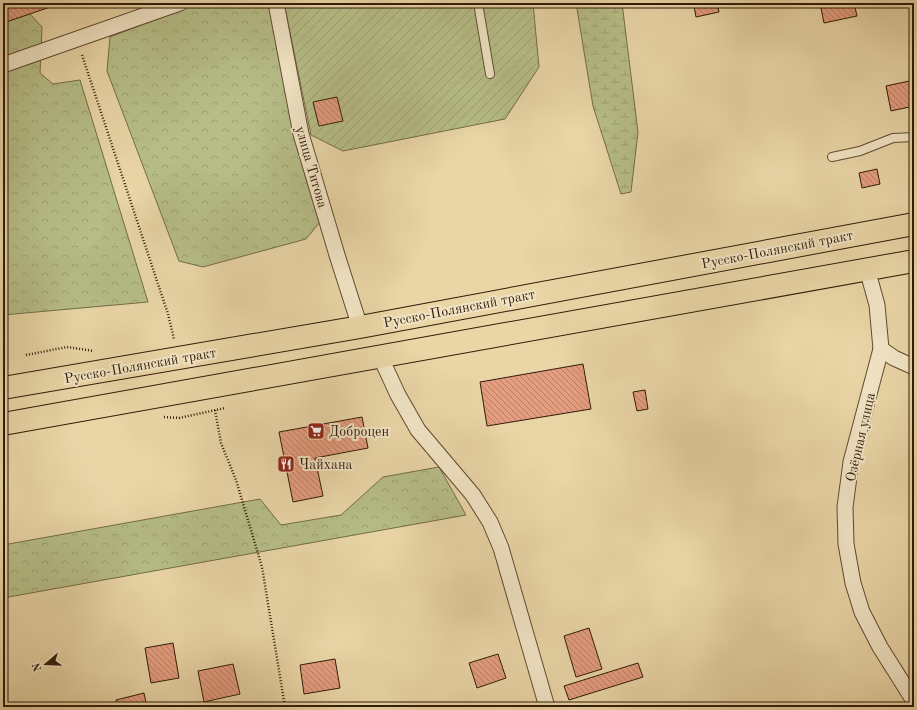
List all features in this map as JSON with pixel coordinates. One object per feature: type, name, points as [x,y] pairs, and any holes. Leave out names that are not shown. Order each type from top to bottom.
[{"type":"main road","name":"Русско-Полянский тракт","points":[[3,388],[360,327],[914,224]]},
{"type":"main road","points":[[3,424],[914,261]]},
{"type":"street","points":[[3,65],[180,3]]},
{"type":"street","name":"улица Титова","points":[[276,3],[301,134],[360,327]]},
{"type":"street","name":"Озёрная улица","points":[[867,269],[877,305],[881,349],[851,462],[846,507],[846,544],[853,583],[862,612],[880,646],[914,701]]},
{"type":"street","points":[[881,349],[894,358],[914,367]]},
{"type":"street","points":[[380,356],[398,395],[418,430],[473,495],[490,522],[501,548],[547,707]]},
{"type":"lane","points":[[478,3],[490,74]]},
{"type":"lane","points":[[832,157],[860,151],[893,138],[914,137]]},
{"type":"path","points":[[76,39],[168,314],[175,344]]},
{"type":"path","points":[[26,355],[67,347],[96,351]]},
{"type":"path","points":[[215,410],[221,443],[236,480],[262,567],[285,707]]},
{"type":"green space","points":[[199,3],[270,3],[320,222],[306,239],[203,267],[179,261],[107,71],[110,37]]},
{"type":"green space","points":[[284,3],[533,3],[539,67],[505,119],[343,151],[311,135]]},
{"type":"green space","points":[[576,3],[622,3],[638,132],[631,192],[621,194],[593,106]]},
{"type":"green space","points":[[30,14],[42,27],[40,73],[53,84],[80,80],[148,302],[3,315],[3,23]]},
{"type":"green space","points":[[439,467],[466,515],[3,598],[3,545],[260,499],[281,525],[341,515],[383,477]]},
{"type":"building","points":[[3,3],[62,3],[3,23]]},
{"type":"building","points":[[717,3],[719,12],[696,17],[694,6]]},
{"type":"building","points":[[854,3],[857,16],[824,23],[821,8]]},
{"type":"building","points":[[914,80],[914,106],[891,111],[886,86]]},
{"type":"building","points":[[337,97],[343,121],[319,126],[313,102]]},
{"type":"building","points":[[877,169],[880,184],[862,188],[859,173]]},
{"type":"building","points":[[583,364],[591,409],[487,426],[480,382]]},
{"type":"building","points":[[645,390],[648,409],[637,411],[633,392]]},
{"type":"building","points":[[362,417],[368,448],[315,458],[323,496],[293,502],[279,432]]},
{"type":"building","points":[[589,628],[602,669],[576,677],[564,636]]},
{"type":"building","points":[[173,643],[179,678],[151,683],[145,648]]},
{"type":"building","points":[[498,654],[506,678],[477,688],[469,663]]},
{"type":"building","points":[[335,659],[340,688],[304,694],[300,665]]},
{"type":"building","points":[[638,663],[643,677],[569,700],[564,686]]},
{"type":"building","points":[[233,664],[240,694],[204,702],[198,671]]},
{"type":"building","points":[[144,693],[147,707],[117,707],[116,700]]},
{"type":"place","name":"Доброцен","points":[[316,431]]},
{"type":"place","name":"Чайхана","points":[[286,464]]}]
